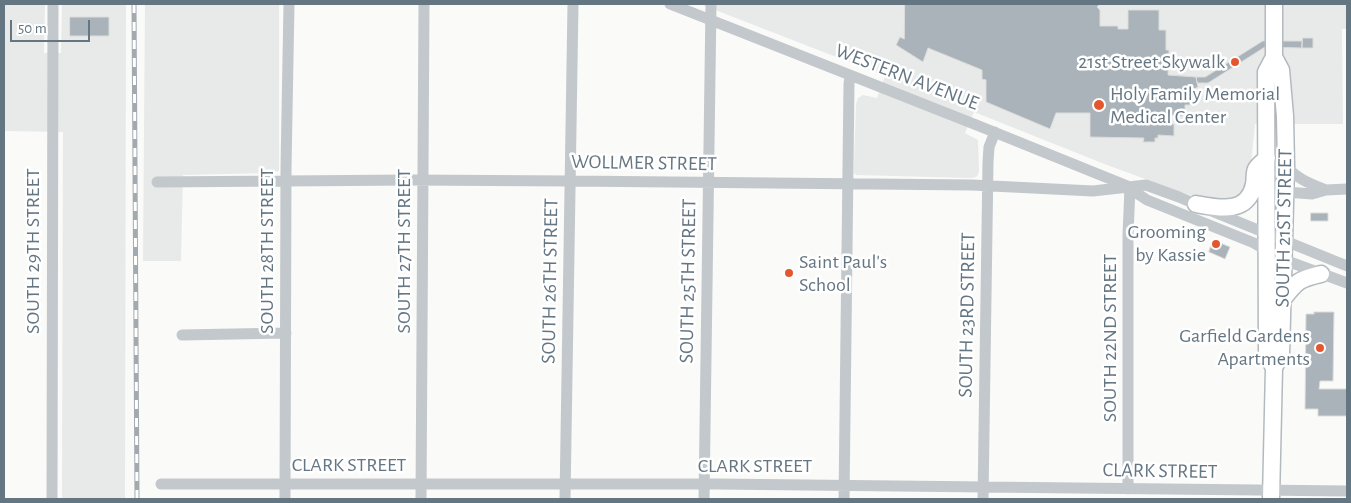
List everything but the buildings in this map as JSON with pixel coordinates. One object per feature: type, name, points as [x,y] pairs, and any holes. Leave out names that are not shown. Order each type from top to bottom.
[{"type":"main road","name":"SOUTH 21ST STREET","points":[[1274,4],[1274,58],[1266,72],[1267,354],[1274,368]]},
{"type":"main road","name":"SOUTH 21ST STREET","points":[[1271,495],[1274,368],[1281,354],[1286,192],[1285,116],[1281,70],[1274,58]]},
{"type":"main road","points":[[1196,204],[1227,208],[1242,204],[1252,191],[1256,168],[1267,165],[1277,186],[1286,192]]},
{"type":"main road","points":[[1283,299],[1299,280],[1321,274]]},
{"type":"street","name":"SOUTH 29TH STREET","points":[[52,499],[53,4]]},
{"type":"street","name":"SOUTH 28TH STREET","points":[[285,499],[286,181],[289,4]]},
{"type":"street","name":"SOUTH 27TH STREET","points":[[421,499],[424,4]]},
{"type":"street","name":"SOUTH 26TH STREET","points":[[565,499],[573,4]]},
{"type":"street","name":"WESTERN AVENUE","points":[[670,4],[1130,187],[1143,198],[1247,241],[1284,260],[1347,283]]},
{"type":"street","name":"SOUTH 25TH STREET","points":[[704,499],[711,4]]},
{"type":"street","points":[[844,499],[850,76]]},
{"type":"street","name":"SOUTH 23RD STREET","points":[[983,493],[989,150],[995,132]]},
{"type":"street","points":[[1286,166],[1293,174],[1326,190]]},
{"type":"street","name":"WOLLMER STREET","points":[[157,182],[423,180],[708,182],[972,185],[1093,191],[1130,187]]},
{"type":"street","name":"WESTERN AVENUE","points":[[1130,187],[1149,186],[1347,266]]},
{"type":"street","name":"SOUTH 22ND STREET","points":[[1128,489],[1128,254],[1130,187]]},
{"type":"street","points":[[1286,192],[1312,194],[1326,190],[1347,189]]},
{"type":"street","points":[[182,335],[286,333]]},
{"type":"street","name":"CLARK STREET","points":[[162,484],[845,485],[983,493],[1128,489],[1271,495],[1347,491]]},
{"type":"shaded area","points":[[4,4],[45,4],[44,53],[61,53],[62,4],[126,4],[125,499],[62,499],[63,132],[4,131]]},
{"type":"shaded area","points":[[145,4],[279,4],[279,171],[270,173],[183,175],[181,261],[143,261]]},
{"type":"shaded area","name":"Holy Family Memorial Medical Center","points":[[700,4],[1347,4],[1347,29],[1342,29],[1343,124],[1255,124],[1249,184],[1239,200],[1214,204],[1107,165],[974,112],[965,133],[978,140],[979,171],[976,177],[856,175],[854,173],[854,165],[856,104],[858,98],[863,95],[877,98],[885,76]]},
{"type":"railway","points":[[134,4],[137,499]]},
{"type":"place","name":"21st Street Skywalk","points":[[1235,62]]},
{"type":"place","name":"Holy Family Memorial Medical Center","points":[[1099,105]]},
{"type":"place","name":"Grooming by Kassie","points":[[1216,244]]},
{"type":"place","name":"Saint Paul's School","points":[[789,273]]},
{"type":"place","name":"Garfield Gardens Apartments","points":[[1320,348]]}]
